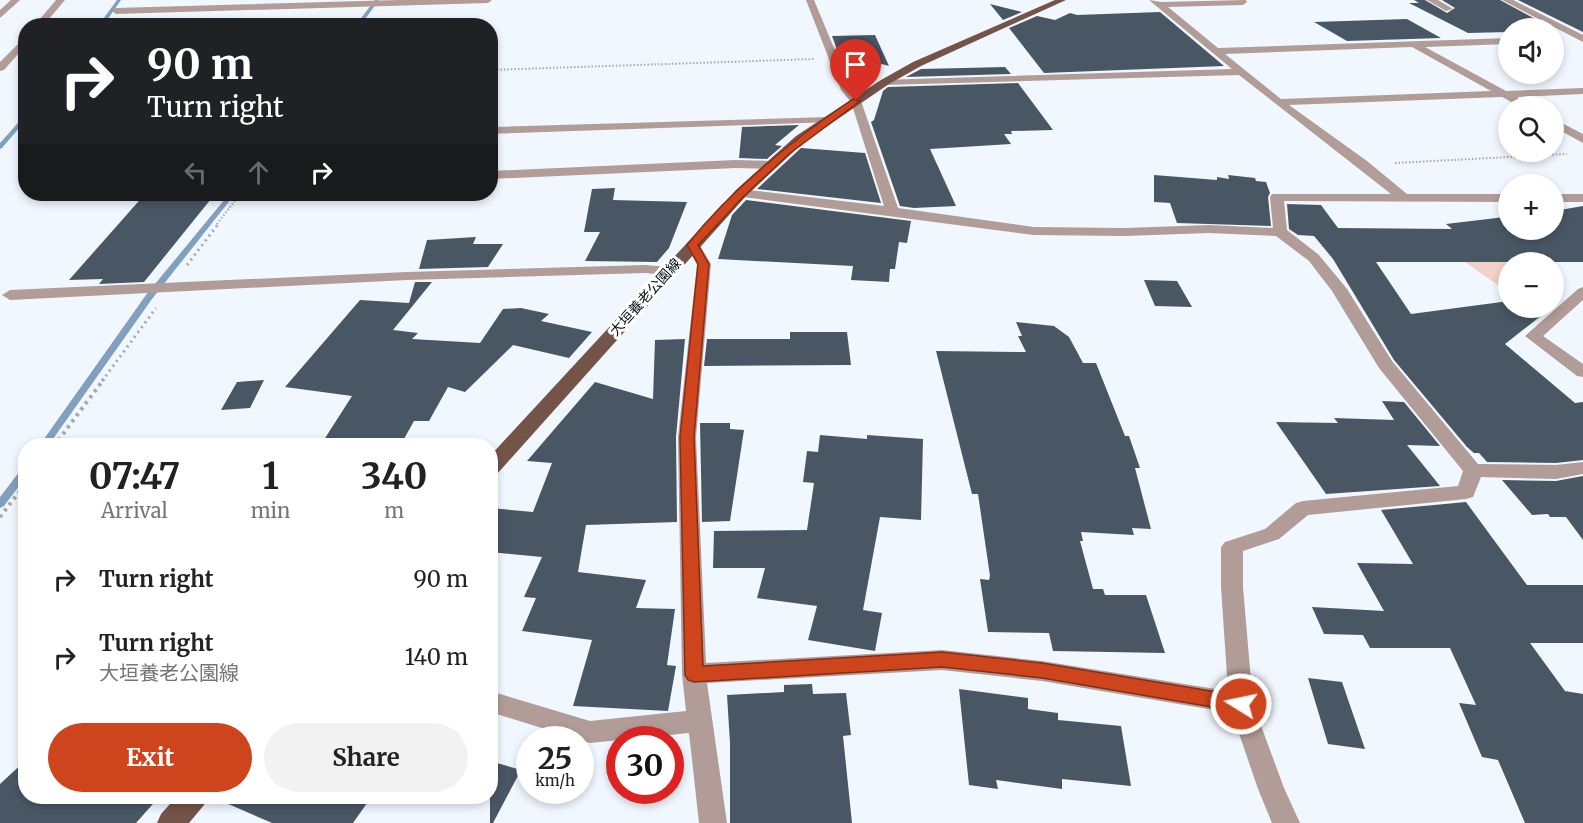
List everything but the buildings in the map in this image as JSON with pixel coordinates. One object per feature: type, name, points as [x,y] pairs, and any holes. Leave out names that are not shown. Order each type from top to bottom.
[{"type":"main road","name":"大垣養老公園線","points":[[498,460],[668,271],[741,194],[800,139],[885,82],[917,64],[1062,0]]},
{"type":"main road","points":[[171,823],[188,804]]},
{"type":"street","points":[[0,15],[16,0]]},
{"type":"street","points":[[45,18],[61,0]]},
{"type":"street","points":[[116,11],[488,0]]},
{"type":"street","points":[[810,0],[846,90],[856,101],[892,211]]},
{"type":"street","points":[[1431,0],[1449,9]]},
{"type":"street","points":[[1506,0],[1583,39]]},
{"type":"street","points":[[1156,3],[1243,2]]},
{"type":"street","points":[[1156,3],[1278,102],[1363,164],[1404,198]]},
{"type":"street","points":[[1564,39],[1583,39]]},
{"type":"street","points":[[1216,51],[1498,41]]},
{"type":"street","points":[[1415,45],[1508,96]]},
{"type":"street","points":[[0,68],[18,48]]},
{"type":"street","points":[[885,82],[1241,72]]},
{"type":"street","points":[[1278,102],[1583,91]]},
{"type":"street","points":[[498,131],[828,120]]},
{"type":"street","points":[[1564,128],[1583,139]]},
{"type":"street","points":[[498,174],[736,164],[771,165]]},
{"type":"street","points":[[741,194],[892,211],[1034,231],[1124,232],[1209,229],[1280,232],[1314,258],[1339,289],[1385,364],[1473,470],[1556,472],[1583,468]]},
{"type":"street","points":[[1280,232],[1277,197],[1498,198]]},
{"type":"street","points":[[1564,198],[1583,198]]},
{"type":"street","points":[[693,245],[704,264],[687,437],[694,675],[712,823]]},
{"type":"street","points":[[10,295],[407,276],[668,271]]},
{"type":"street","points":[[1583,292],[1533,336],[1583,372]]},
{"type":"street","points":[[1286,823],[1271,789],[1241,704],[1232,586],[1232,547],[1272,534],[1303,508],[1466,492],[1473,470]]},
{"type":"street","points":[[694,675],[942,660],[1042,671],[1241,704]]},
{"type":"street","points":[[498,703],[590,732],[698,721]]},
{"type":"path","points":[[498,70],[832,58]]},
{"type":"path","points":[[1363,164],[1571,154]]},
{"type":"path","points":[[60,438],[235,201]]},
{"type":"path","points":[[0,518],[18,494]]},
{"type":"shaded area","points":[[1434,240],[1485,249],[1498,257],[1498,285]]},
{"type":"waterway","points":[[106,18],[119,0]]},
{"type":"waterway","points":[[363,18],[377,0]]},
{"type":"waterway","points":[[0,147],[18,126]]},
{"type":"waterway","points":[[49,438],[149,297],[226,201]]},
{"type":"waterway","points":[[0,504],[18,480]]},
{"type":"route","points":[[856,101],[800,139],[785,152],[693,245],[704,264],[687,437],[694,675],[942,660],[1042,671],[1241,704]]}]
